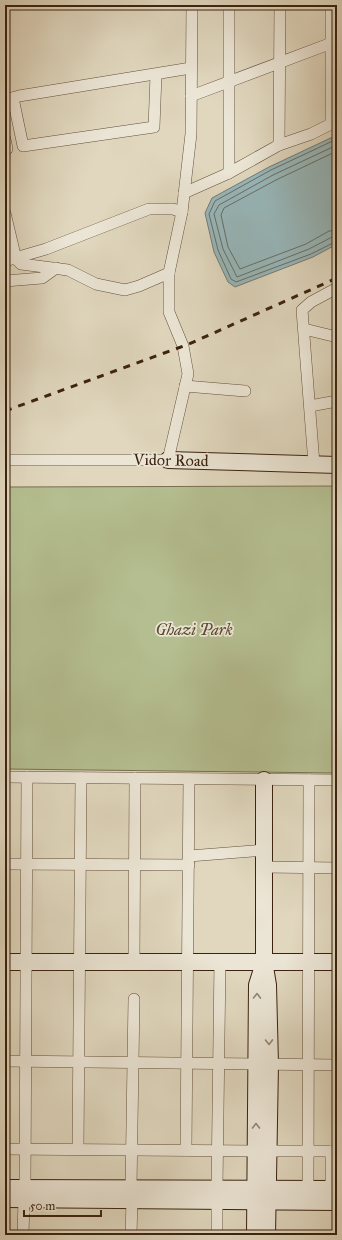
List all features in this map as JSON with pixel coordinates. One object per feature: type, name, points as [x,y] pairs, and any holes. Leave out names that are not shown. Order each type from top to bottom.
[{"type":"street","points":[[168,460],[188,374],[183,346],[169,312],[170,273],[182,212],[191,134],[192,5]]},
{"type":"street","points":[[229,5],[230,174]]},
{"type":"street","points":[[278,146],[280,5]]},
{"type":"street","points":[[184,194],[230,174],[278,146],[311,134],[334,122],[331,5]]},
{"type":"street","points":[[191,96],[333,42]]},
{"type":"street","points":[[156,75],[154,127],[23,146],[9,101],[191,68]]},
{"type":"street","points":[[10,260],[149,210],[174,209],[182,212]]},
{"type":"street","points":[[5,213],[10,260]]},
{"type":"street","points":[[10,260],[21,264],[68,270],[96,284],[125,290],[170,273]]},
{"type":"street","points":[[5,281],[42,278],[56,268]]},
{"type":"street","points":[[314,464],[302,310],[310,302],[337,288]]},
{"type":"street","points":[[304,329],[337,337]]},
{"type":"street","points":[[185,386],[245,391]]},
{"type":"street","points":[[310,406],[337,400]]},
{"type":"street","name":"Vidor Road","points":[[5,460],[168,460],[337,465]]},
{"type":"street","points":[[5,777],[337,780]]},
{"type":"street","points":[[23,1235],[26,1061],[27,777]]},
{"type":"street","points":[[78,1149],[81,778]]},
{"type":"street","points":[[134,962],[135,778]]},
{"type":"street","points":[[186,1150],[189,779]]},
{"type":"street","points":[[255,1235],[261,1195],[263,1064],[268,985],[264,961],[264,780]]},
{"type":"street","points":[[308,1189],[309,780]]},
{"type":"street","points":[[5,864],[134,864],[189,860],[265,850]]},
{"type":"street","points":[[265,867],[337,868]]},
{"type":"street","points":[[217,1235],[220,961]]},
{"type":"street","points":[[5,962],[337,962]]},
{"type":"street","points":[[131,1235],[134,998]]},
{"type":"street","points":[[5,1061],[337,1065]]},
{"type":"street","points":[[5,1148],[334,1151],[335,1194]]},
{"type":"street","points":[[5,1188],[24,1193],[217,1195],[335,1194]]},
{"type":"street","points":[[261,1195],[308,1189],[335,1194]]},
{"type":"street","points":[[5,1199],[24,1193]]},
{"type":"street","points":[[261,1195],[267,1235]]},
{"type":"green space","name":"Ghazi Park","points":[[337,486],[337,773],[5,769],[5,487]]},
{"type":"water","points":[[337,135],[337,244],[313,257],[235,287],[228,282],[214,252],[205,213],[212,198],[269,167]]},
{"type":"railway","points":[[5,411],[189,344],[337,278]]}]
